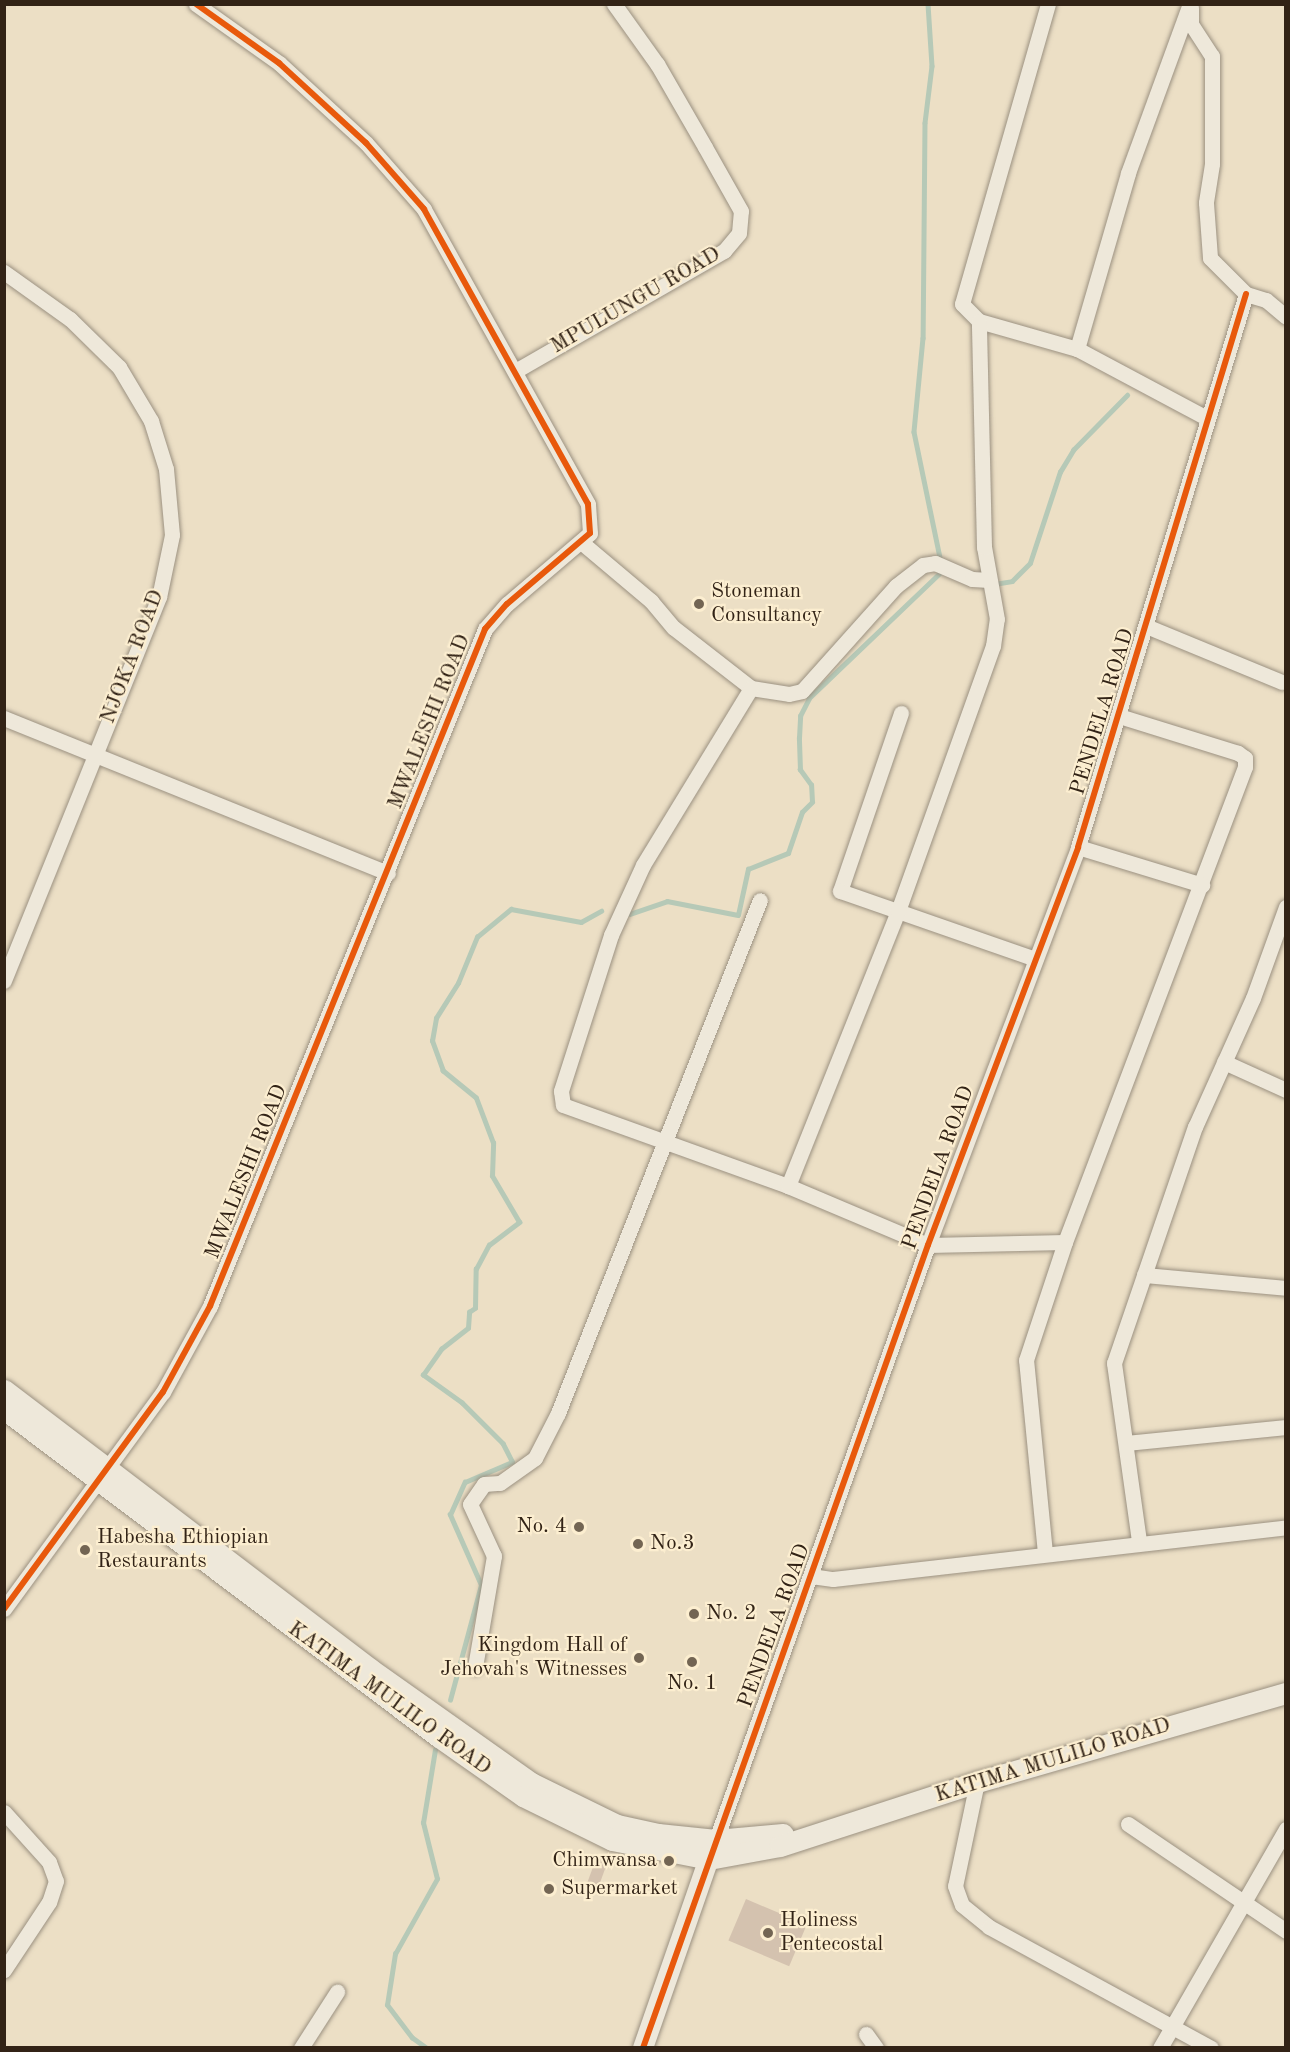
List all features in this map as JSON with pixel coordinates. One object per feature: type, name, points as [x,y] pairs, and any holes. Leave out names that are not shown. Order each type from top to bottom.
[{"type":"main road","name":"KATIMA MULILO ROAD","points":[[4,1390],[361,1682],[523,1796],[612,1840],[713,1849],[822,1832],[977,1782],[1286,1693]]},
{"type":"main road","name":"KATIMA MULILO ROAD","points":[[4,1409],[103,1473]]},
{"type":"street","points":[[196,4],[279,63],[366,143],[424,209],[517,370],[588,504],[590,532],[581,542],[651,601],[674,628],[751,688],[789,694],[802,691],[896,586],[923,565],[935,563],[972,579],[989,580]]},
{"type":"street","name":"MPULUNGU ROAD","points":[[517,370],[724,251],[740,233],[741,211],[657,64],[614,4]]},
{"type":"street","points":[[1048,4],[961,296],[962,304],[979,321],[1077,349],[1207,418]]},
{"type":"street","points":[[1077,349],[1128,173],[1190,4]]},
{"type":"street","points":[[1190,4],[1191,24],[1212,56],[1212,164],[1206,203],[1210,258],[1246,294],[1266,300],[1286,317]]},
{"type":"street","name":"NJOKA ROAD","points":[[4,272],[70,319],[119,367],[151,421],[166,469],[172,535],[159,597],[4,981]]},
{"type":"street","name":"PENDELA ROAD","points":[[643,2048],[928,1245],[1078,847],[1246,294]]},
{"type":"street","points":[[788,1186],[898,910],[993,646],[997,619],[989,580],[979,321]]},
{"type":"street","name":"MWALESHI ROAD","points":[[4,1610],[163,1392],[210,1306],[388,873],[485,629],[507,604],[581,542]]},
{"type":"street","points":[[1146,626],[1282,682]]},
{"type":"street","points":[[751,688],[643,865],[611,935],[561,1091],[563,1105],[587,1118],[668,1140],[788,1186],[928,1245],[1065,1242]]},
{"type":"street","points":[[901,713],[840,891],[1035,959]]},
{"type":"street","points":[[1045,1553],[1026,1360],[1065,1242],[1245,768],[1245,758],[1119,716]]},
{"type":"street","points":[[4,718],[388,873]]},
{"type":"street","points":[[1078,847],[1202,885]]},
{"type":"street","points":[[475,1667],[494,1556],[470,1504],[484,1484],[500,1483],[535,1458],[558,1413],[668,1140],[760,900]]},
{"type":"street","points":[[1139,1541],[1114,1363],[1195,1127],[1224,1062],[1286,907]]},
{"type":"street","points":[[1224,1062],[1286,1090]]},
{"type":"street","points":[[1144,1275],[1286,1288]]},
{"type":"street","points":[[1126,1443],[1286,1427]]},
{"type":"street","points":[[811,1576],[833,1580],[1139,1541],[1286,1527]]},
{"type":"street","points":[[977,1782],[955,1886],[962,1905],[989,1927],[1172,2024],[1211,2048]]},
{"type":"street","points":[[4,1812],[49,1862],[56,1881],[50,1902],[4,1970]]},
{"type":"street","points":[[1128,1824],[1242,1904],[1286,1931]]},
{"type":"street","points":[[1160,2048],[1286,1829]]},
{"type":"street","points":[[300,2048],[337,1992]]},
{"type":"street","points":[[866,2034],[876,2048]]},
{"type":"building","points":[[597,1856],[608,1860],[598,1887],[587,1883]]},
{"type":"building","name":"Holiness Pentecostal","points":[[746,1899],[807,1925],[789,1966],[728,1940]]},
{"type":"waterway","points":[[928,4],[932,66],[925,123],[923,338],[914,432],[940,558]]},
{"type":"waterway","points":[[994,584],[1012,581],[1030,563],[1060,472],[1073,450],[1127,395]]},
{"type":"waterway","points":[[630,914],[667,901],[738,915],[748,869],[788,853],[802,812],[812,802],[811,785],[800,770],[799,738],[800,716],[809,698],[940,573]]},
{"type":"waterway","points":[[450,1700],[481,1585],[450,1515],[465,1482],[512,1462],[503,1444],[462,1403],[423,1375],[441,1349],[468,1328],[469,1312],[475,1308],[476,1269],[489,1245],[519,1222],[492,1176],[493,1143],[476,1098],[443,1071],[432,1041],[436,1018],[458,983],[477,937],[511,909],[581,922],[601,911]]},
{"type":"waterway","points":[[426,2048],[412,2038],[387,2005],[395,1954],[437,1879],[423,1823],[435,1750]]},
{"type":"cycle path","points":[[4,1609],[163,1392],[210,1306],[485,629],[507,604],[590,533],[588,504],[424,209],[366,143],[279,63],[196,4]]},
{"type":"cycle path","points":[[643,2048],[928,1245],[1078,847],[1246,294]]},
{"type":"place","name":"Stoneman Consultancy","points":[[699,604]]},
{"type":"place","name":"No. 4","points":[[579,1527]]},
{"type":"place","name":"No.3","points":[[638,1544]]},
{"type":"place","name":"Habesha Ethiopian Restaurants","points":[[85,1550]]},
{"type":"place","name":"No. 2","points":[[694,1614]]},
{"type":"place","name":"Kingdom Hall of Jehovah's Witnesses","points":[[639,1658]]},
{"type":"place","name":"No. 1","points":[[692,1662]]},
{"type":"place","name":"Chimwansa","points":[[669,1861]]},
{"type":"place","name":"Supermarket","points":[[549,1889]]},
{"type":"place","name":"Holiness Pentecostal","points":[[768,1933]]}]
